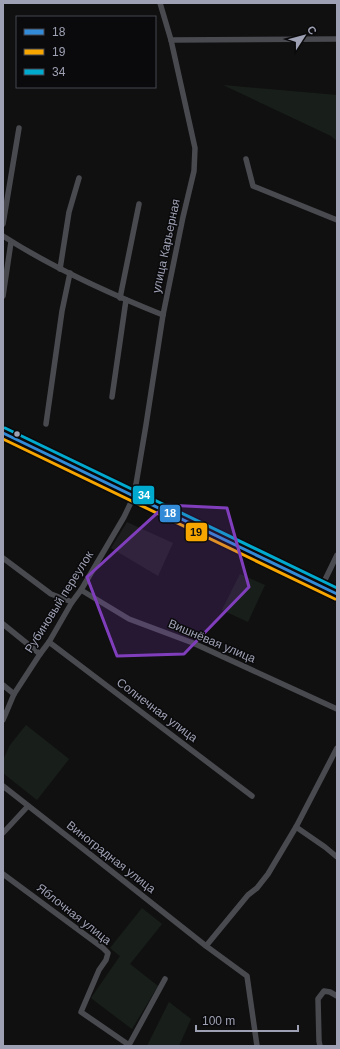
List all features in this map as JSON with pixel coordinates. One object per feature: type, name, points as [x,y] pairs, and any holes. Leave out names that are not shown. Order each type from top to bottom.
[{"type":"main road","points":[[3,433],[337,594]]},
{"type":"street","name":"улица Карьерная","points":[[134,496],[163,315],[194,171],[195,148],[171,40],[160,3]]},
{"type":"street","points":[[171,40],[337,39]]},
{"type":"street","points":[[3,224],[19,128]]},
{"type":"street","points":[[246,159],[253,186],[337,220]]},
{"type":"street","points":[[60,268],[69,212],[79,178]]},
{"type":"street","points":[[112,397],[123,299],[139,204]]},
{"type":"street","points":[[3,236],[11,242],[70,274],[123,299],[163,315]]},
{"type":"street","points":[[3,296],[11,242]]},
{"type":"street","points":[[46,424],[62,311],[70,274]]},
{"type":"street","name":"Рубиновый переулок","points":[[3,720],[14,694],[49,642],[72,602],[81,590],[124,517],[134,496]]},
{"type":"street","points":[[322,586],[337,555]]},
{"type":"street","points":[[3,558],[51,594],[72,602]]},
{"type":"street","name":"Вишнёвая улица","points":[[81,590],[129,619],[193,643],[337,709]]},
{"type":"street","points":[[3,624],[40,654]]},
{"type":"street","name":"Солнечная улица","points":[[49,642],[252,796]]},
{"type":"street","points":[[3,686],[14,694]]},
{"type":"street","points":[[206,946],[248,895],[257,888],[268,874],[296,827],[337,748]]},
{"type":"street","name":"Виноградная улица","points":[[3,786],[206,946],[247,976],[257,1046]]},
{"type":"street","points":[[3,833],[28,806]]},
{"type":"street","points":[[296,827],[337,856]]},
{"type":"street","name":"Яблочная улица","points":[[3,874],[108,953],[81,1012],[129,1045],[165,979]]},
{"type":"street","points":[[320,1046],[318,999],[324,991],[330,992],[337,996]]},
{"type":"highlighted area","points":[[166,505],[227,508],[249,587],[184,654],[117,656],[87,577]]},
{"type":"shaded area","points":[[223,85],[337,95],[337,141],[331,136]]},
{"type":"shaded area","points":[[127,522],[173,543],[158,576],[111,548]]},
{"type":"shaded area","points":[[240,574],[265,585],[248,622],[222,610]]},
{"type":"shaded area","points":[[26,725],[69,759],[37,800],[3,773],[3,760],[10,745]]},
{"type":"shaded area","points":[[142,908],[162,924],[130,964],[158,986],[132,1029],[91,998],[120,956],[110,948]]},
{"type":"shaded area","points":[[169,1002],[191,1019],[179,1046],[147,1046]]},
{"type":"transit line","name":"34","points":[[5,428],[337,588]]},
{"type":"transit line","name":"18","points":[[3,433],[337,594]]},
{"type":"transit line","name":"19","points":[[3,439],[335,599]]}]
